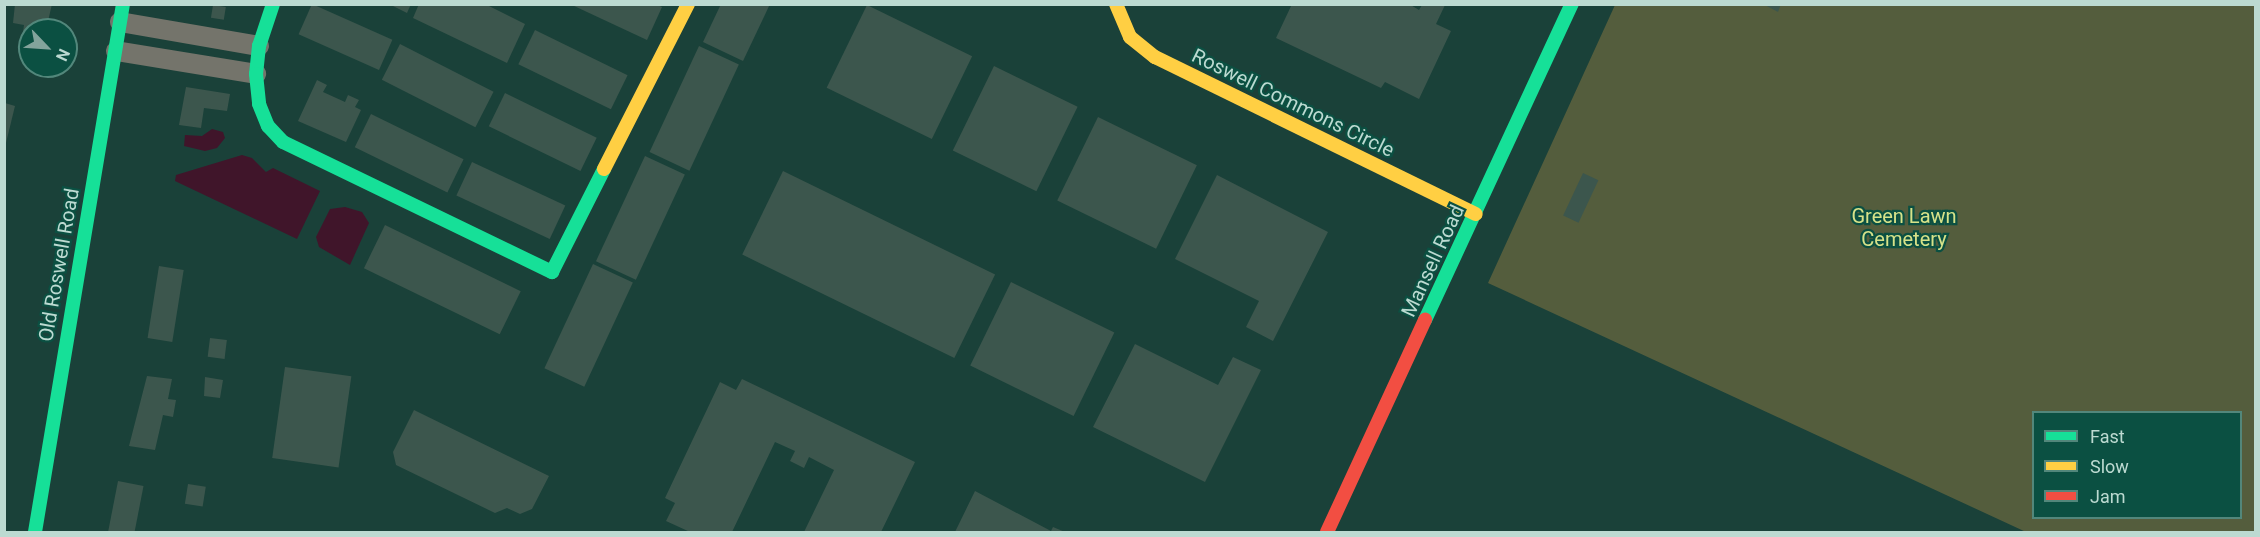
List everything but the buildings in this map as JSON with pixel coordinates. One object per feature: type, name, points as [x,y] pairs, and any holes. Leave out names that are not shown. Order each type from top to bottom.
[{"type":"street","points":[[273,4],[259,46],[256,74],[259,104],[268,126],[283,142],[552,273],[687,4]]},
{"type":"street","name":"Roswell Commons Circle","points":[[1116,4],[1130,37],[1155,57],[1476,214]]},
{"type":"street","name":"Mansell Road","points":[[1327,532],[1572,4]]},
{"type":"street","points":[[122,13],[215,39],[259,46]]},
{"type":"street","name":"Old Roswell Road","points":[[35,532],[122,13]]},
{"type":"street","points":[[211,66],[215,39]]},
{"type":"street","points":[[116,51],[256,74]]},
{"type":"green space","name":"Green Lawn Cemetery","points":[[1615,5],[2255,5],[2255,532],[2026,532],[1488,283]]},
{"type":"shaded area","points":[[212,129],[223,132],[225,138],[217,148],[205,151],[184,146],[185,135],[202,136]]},
{"type":"shaded area","points":[[242,155],[252,158],[266,172],[273,168],[320,191],[297,239],[175,181],[176,175]]},
{"type":"shaded area","points":[[345,207],[362,212],[369,223],[350,265],[319,247],[316,237],[330,209]]},
{"type":"traffic: fast","points":[[35,532],[123,4]]},
{"type":"traffic: fast","points":[[273,4],[259,46],[256,74],[259,104],[268,126],[283,142],[552,272],[604,169]]},
{"type":"traffic: fast","points":[[1425,320],[1572,4]]},
{"type":"traffic: slow","points":[[604,169],[688,4]]},
{"type":"traffic: slow","points":[[1116,4],[1130,37],[1155,57],[1476,214]]},
{"type":"traffic: jam","points":[[1327,532],[1425,320]]}]
